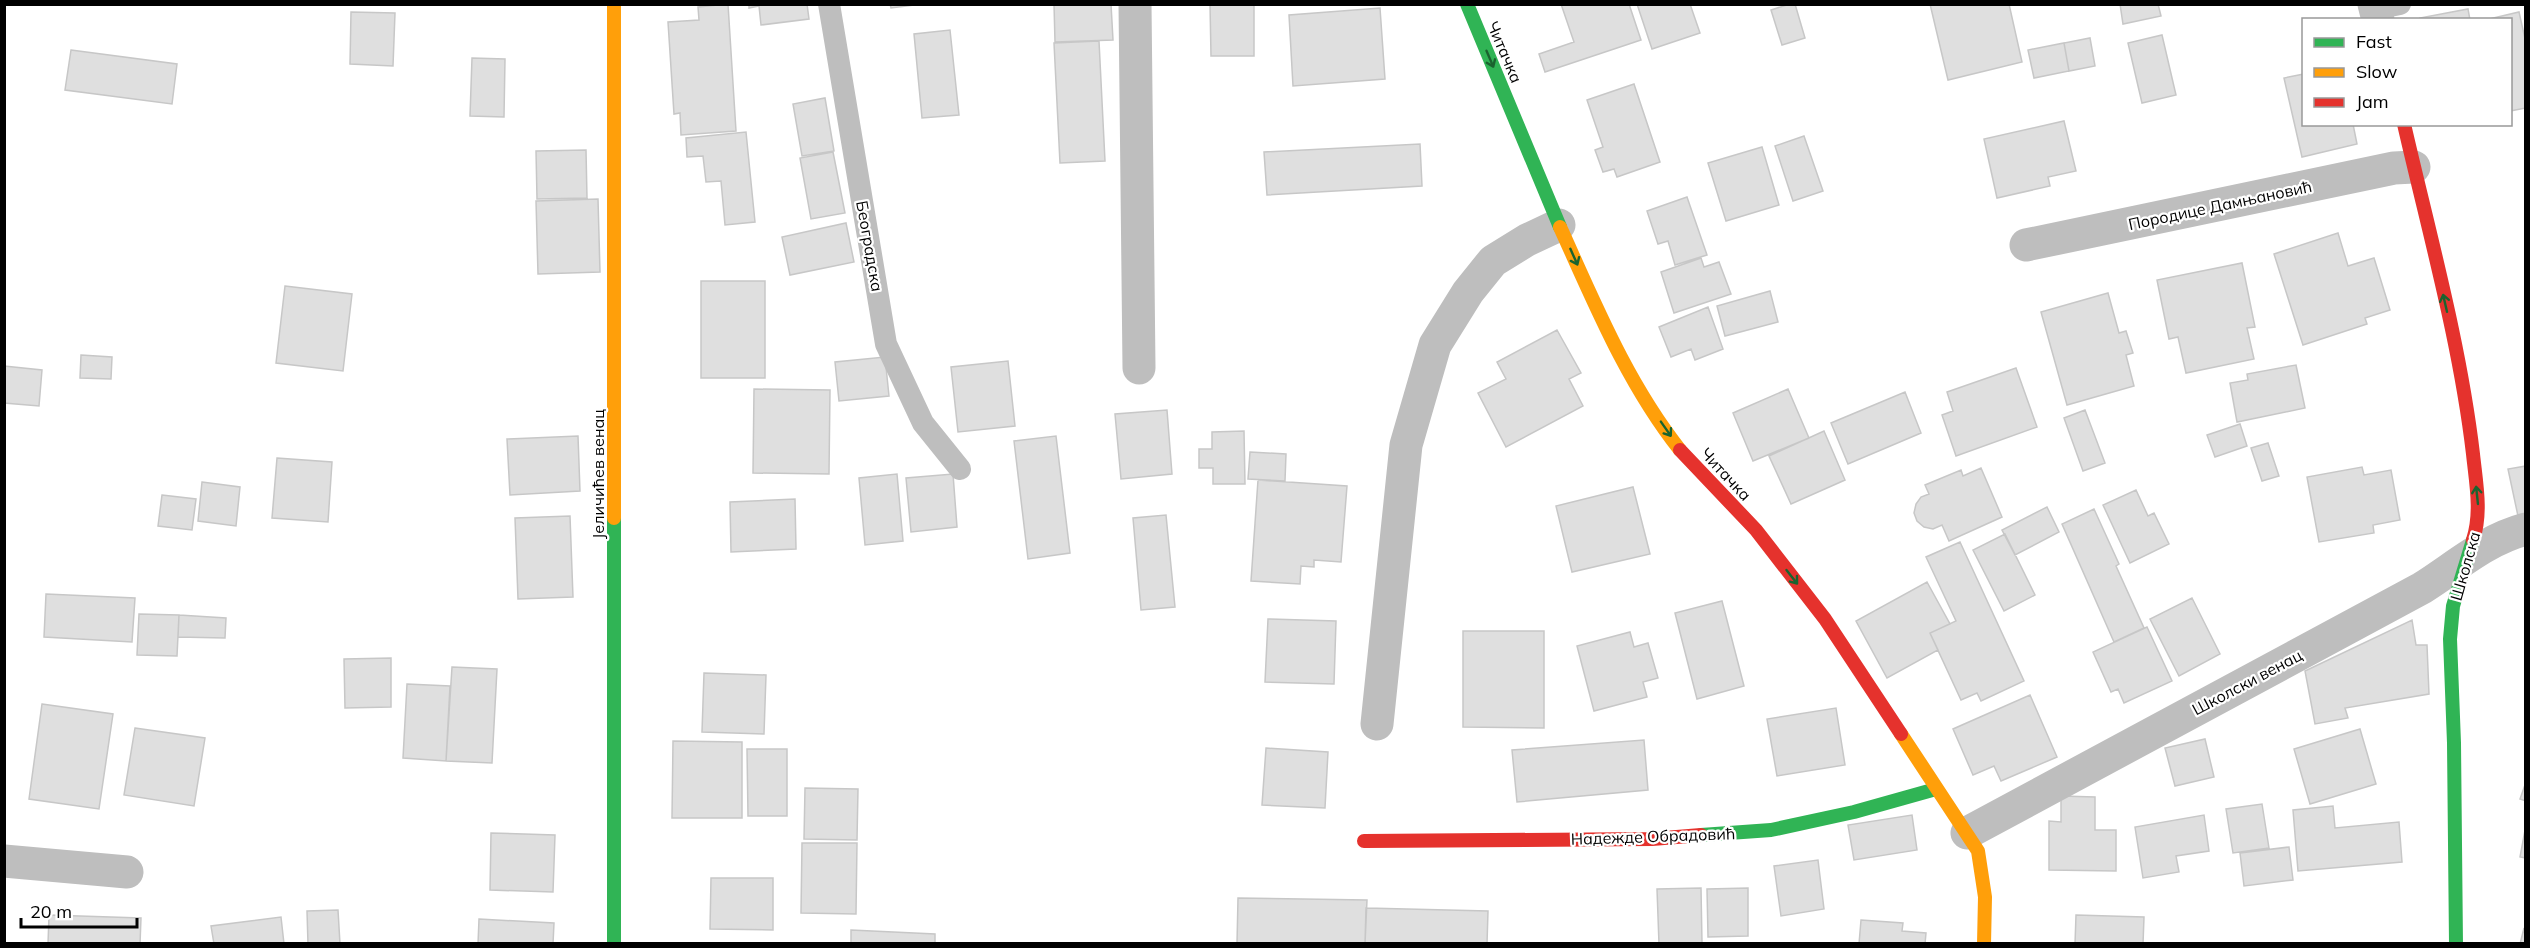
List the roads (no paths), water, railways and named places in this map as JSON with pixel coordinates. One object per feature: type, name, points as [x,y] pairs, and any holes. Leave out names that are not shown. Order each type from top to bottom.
[{"type":"street","name":"Јеличићев венац","points":[[614,4],[614,944]]},
{"type":"street","points":[[1135,4],[1138,368]]},
{"type":"street","name":"Читачка","points":[[1467,4],[1559,225],[1616,349],[1643,396],[1680,448],[1756,530],[1825,619],[1978,851],[1984,874],[1986,910],[1984,944]]},
{"type":"street","name":"Школска","points":[[2404,126],[2466,394],[2478,504],[2477,528],[2453,606],[2450,639],[2454,742],[2456,944]]},
{"type":"street","name":"Породице Дамњановић","points":[[2026,245],[2394,168],[2414,167]]},
{"type":"street","points":[[1377,724],[1406,445],[1435,345],[1468,292],[1493,261],[1527,240],[1559,225]]},
{"type":"street","name":"Школски венац","points":[[1966,833],[2422,588],[2471,552],[2508,534],[2526,529]]},
{"type":"street","name":"Надежде Обрадовић","points":[[1364,841],[1652,839],[1771,830],[1854,812],[1936,789]]},
{"type":"street","points":[[4,861],[127,872]]},
{"type":"lane","name":"Београдска","points":[[829,4],[886,344],[923,423],[960,470]]}]
